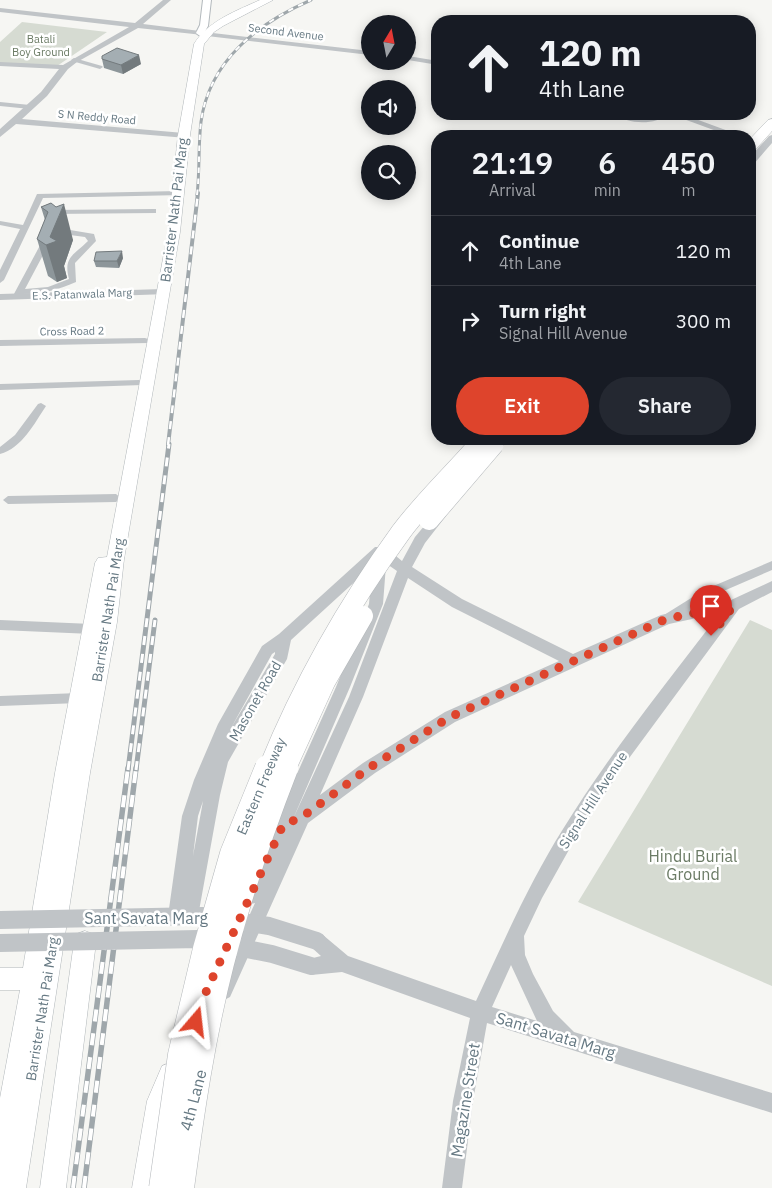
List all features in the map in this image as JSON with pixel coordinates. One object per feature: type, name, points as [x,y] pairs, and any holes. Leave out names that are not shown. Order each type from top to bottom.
[{"type":"highway","points":[[756,138],[772,123]]},
{"type":"highway","points":[[756,152],[772,136]]},
{"type":"highway","name":"Eastern Freeway","points":[[162,1188],[181,1055],[206,949],[233,854],[256,796],[297,703],[336,632],[402,531],[479,445]]},
{"type":"highway","name":"Eastern Freeway","points":[[181,1188],[200,1060],[222,951],[252,853],[289,756],[350,637],[384,580],[415,535],[493,445]]},
{"type":"highway","points":[[147,1188],[161,1101],[181,1055]]},
{"type":"main road","points":[[202,0],[198,26],[202,32]]},
{"type":"main road","points":[[202,32],[207,0]]},
{"type":"main road","points":[[202,32],[226,13],[252,0]]},
{"type":"main road","points":[[202,32],[268,0]]},
{"type":"main road","name":"Barrister Nath Pai Marg","points":[[0,1169],[40,979],[108,622],[116,559],[174,193],[180,136],[202,32]]},
{"type":"main road","name":"Barrister Nath Pai Marg","points":[[13,1188],[65,773],[139,383],[146,368],[145,341],[159,292]]},
{"type":"main road","points":[[53,1188],[85,942]]},
{"type":"main road","points":[[0,979],[40,979]]},
{"type":"street","points":[[0,134],[44,94],[65,67],[74,60],[136,26],[168,0]]},
{"type":"street","name":"Second Avenue","points":[[0,10],[361,52]]},
{"type":"street","points":[[416,59],[431,62]]},
{"type":"street","points":[[74,60],[100,68]]},
{"type":"street","points":[[0,64],[65,67]]},
{"type":"street","points":[[0,104],[30,107]]},
{"type":"street","points":[[756,136],[772,119]]},
{"type":"street","points":[[689,120],[713,130]]},
{"type":"street","name":"S N Reddy Road","points":[[15,121],[180,136]]},
{"type":"street","points":[[756,156],[772,136]]},
{"type":"street","points":[[0,280],[3,263],[34,212],[40,196],[174,193]]},
{"type":"street","points":[[34,212],[153,211]]},
{"type":"street","points":[[0,223],[25,228]]},
{"type":"street","points":[[85,233],[91,236],[92,241],[71,264],[73,280],[54,290],[19,294],[51,236],[85,233]]},
{"type":"street","name":"E.S. Patanwala Marg","points":[[0,297],[19,294],[159,292]]},
{"type":"street","name":"Cross Road 2","points":[[0,344],[145,341]]},
{"type":"street","points":[[0,387],[139,383]]},
{"type":"street","points":[[0,451],[8,448],[21,436],[40,406]]},
{"type":"street","points":[[156,1188],[160,1160],[200,1005],[283,825],[376,604],[380,552],[397,528],[471,445]]},
{"type":"street","points":[[283,825],[302,817],[356,697],[405,568],[420,540],[501,445]]},
{"type":"street","points":[[8,500],[116,498]]},
{"type":"street","points":[[380,552],[456,603],[573,661]]},
{"type":"street","name":"Masonet Road","points":[[184,916],[221,760],[282,655],[284,638],[380,552]]},
{"type":"street","name":"4th Lane","points":[[174,1188],[178,1160],[218,1005],[302,817],[369,768],[450,717],[666,619],[708,593],[772,564]]},
{"type":"street","points":[[734,605],[772,586]]},
{"type":"street","name":"4th Lane","points":[[666,619],[734,605]]},
{"type":"street","name":"Signal Hill Avenue","points":[[480,1012],[536,892],[569,834],[603,782],[734,605]]},
{"type":"street","points":[[0,626],[92,629]]},
{"type":"street","points":[[0,701],[79,698]]},
{"type":"street","name":"Sant Savata Marg","points":[[0,920],[202,916],[269,926],[317,941],[342,963],[480,1012],[772,1103]]},
{"type":"street","points":[[518,932],[516,955],[526,980],[546,1018],[569,1040]]},
{"type":"street","name":"Sant Savata Marg","points":[[0,943],[198,940],[272,954],[311,966],[342,963]]},
{"type":"street","name":"Magazine Street","points":[[452,1188],[463,1101],[480,1012]]},
{"type":"green space","name":"Batali Boy Ground","points":[[22,22],[107,32],[57,66],[0,63],[0,42]]},
{"type":"green space","name":"Hindu Burial Ground","points":[[750,620],[772,630],[772,986],[578,902]]},
{"type":"building","points":[[117,48],[139,55],[121,65],[102,59],[102,56]]},
{"type":"building","points":[[51,203],[56,207],[64,204],[50,237],[57,241],[46,245],[37,239],[48,212],[41,207]]},
{"type":"building","points":[[122,251],[117,261],[94,261],[96,252]]},
{"type":"railway","points":[[197,195],[201,122],[206,100],[214,80],[225,63],[255,33],[291,9],[311,0]]},
{"type":"railway","points":[[168,445],[198,193]]},
{"type":"railway","points":[[128,770],[169,444]]},
{"type":"railway","points":[[136,770],[155,620]]},
{"type":"railway","points":[[73,1188],[128,768]]},
{"type":"railway","points":[[84,1188],[136,768]]},
{"type":"route","points":[[196,1022],[200,1005],[283,825],[302,817],[369,768],[450,717],[666,619],[734,605],[711,636]]}]
